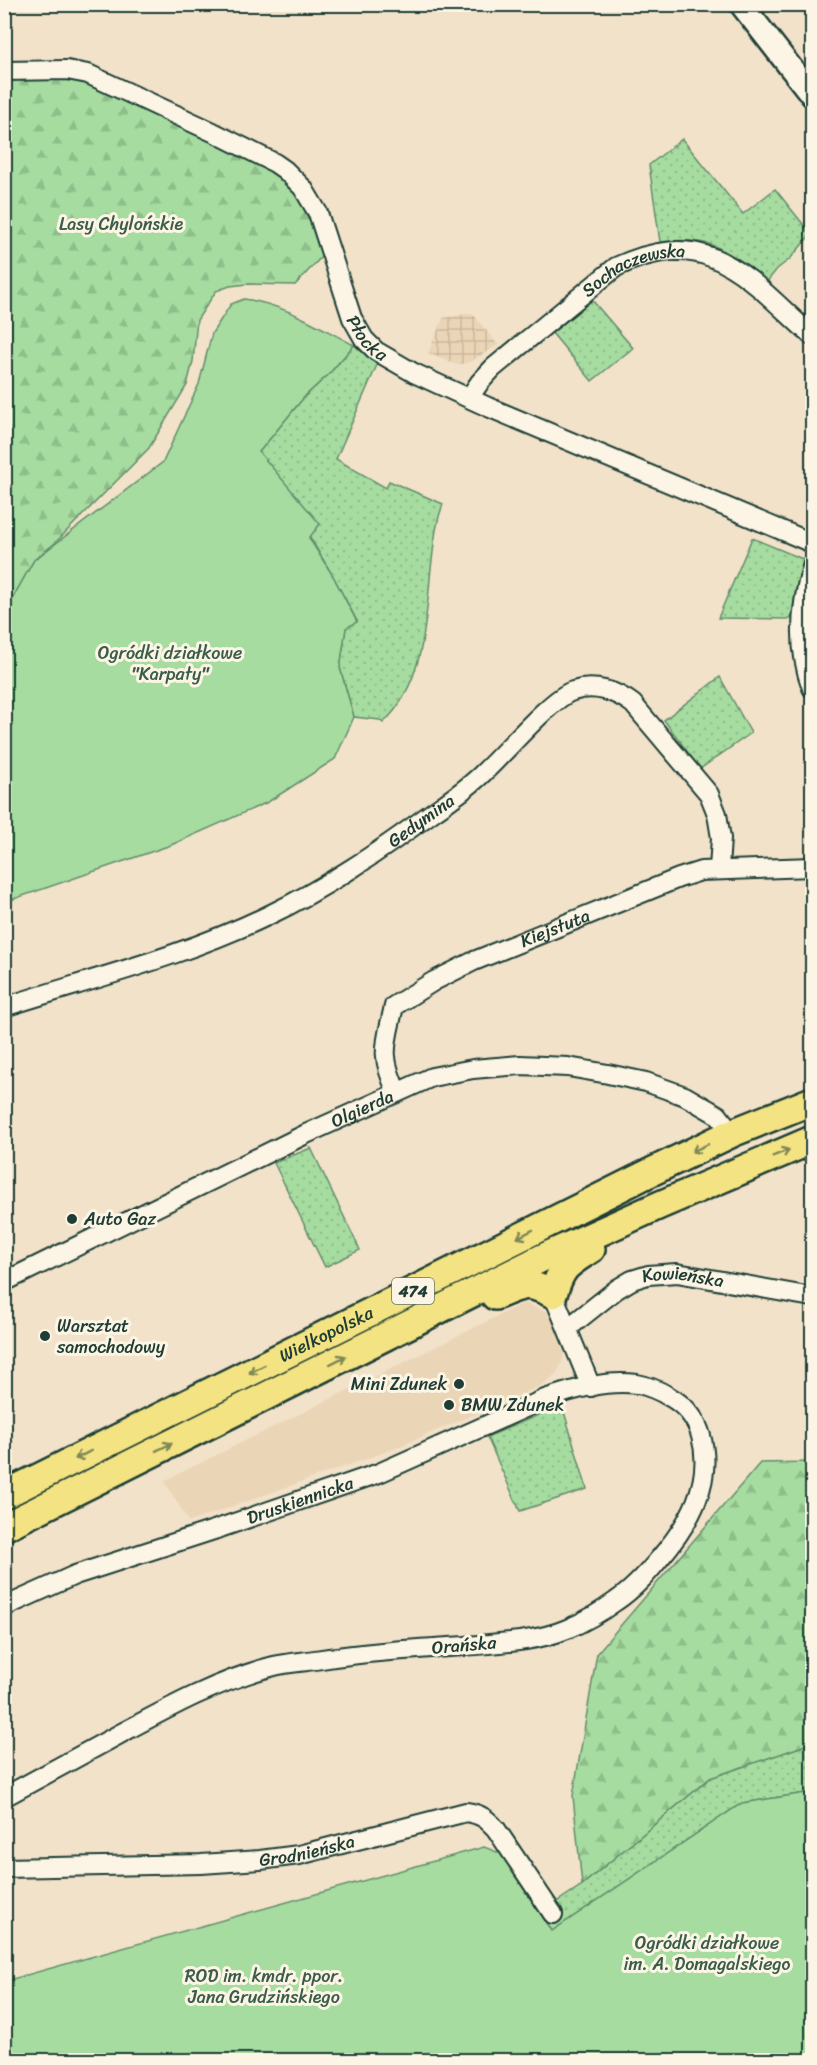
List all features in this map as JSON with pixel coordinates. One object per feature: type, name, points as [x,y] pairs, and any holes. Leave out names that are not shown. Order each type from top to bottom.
[{"type":"main road","name":"Wielkopolska","points":[[4,1495],[732,1133],[813,1101]]},
{"type":"main road","name":"Wielkopolska","points":[[4,1527],[542,1258],[813,1140]]},
{"type":"main road","points":[[406,1326],[519,1287],[536,1285],[552,1294],[560,1272],[569,1263],[660,1205]]},
{"type":"street","points":[[741,4],[813,95]]},
{"type":"street","name":"Płocka","points":[[4,72],[67,70],[88,74],[213,132],[285,170],[303,188],[318,213],[352,318],[364,339],[376,351],[392,362],[469,398],[813,543]]},
{"type":"street","name":"Sochaczewska","points":[[469,398],[493,368],[616,267],[639,256],[661,251],[682,250],[701,253],[723,262],[741,273],[813,336]]},
{"type":"street","points":[[813,567],[802,612],[803,652],[806,672],[813,688]]},
{"type":"street","name":"Gedymina","points":[[4,1007],[186,949],[266,917],[320,889],[374,855],[448,801],[482,774],[558,699],[574,690],[597,688],[612,692],[633,704],[709,794],[717,814],[722,838],[719,869]]},
{"type":"street","name":"Kiejstuta","points":[[397,1092],[387,1071],[385,1059],[385,1046],[394,1006],[434,981],[484,957],[701,871],[813,867]]},
{"type":"street","name":"Olgierda","points":[[4,1282],[306,1134],[432,1077],[473,1069],[520,1065],[568,1067],[646,1082],[685,1096],[718,1115],[732,1133]]},
{"type":"street","name":"Kowieńska","points":[[568,1328],[617,1289],[632,1280],[648,1275],[677,1273],[813,1297]]},
{"type":"street","points":[[552,1294],[591,1387]]},
{"type":"street","name":"Orańska","points":[[4,1797],[174,1705],[214,1687],[275,1666],[354,1654],[485,1644],[539,1637],[566,1629],[616,1602],[639,1583],[686,1523],[699,1496],[705,1474],[706,1453],[700,1430],[692,1414],[682,1404],[657,1390],[639,1384],[619,1383],[591,1387]]},
{"type":"street","name":"Druskiennicka","points":[[4,1606],[75,1575],[379,1473],[545,1399],[591,1387]]},
{"type":"street","name":"Grodnieńska","points":[[4,1868],[201,1864],[269,1859],[299,1855],[466,1812],[486,1818],[496,1829],[554,1914]]},
{"type":"shaded area","points":[[472,313],[498,345],[470,362],[457,365],[428,353],[443,318]]},
{"type":"shaded area","points":[[524,1303],[548,1312],[565,1349],[562,1363],[556,1374],[540,1386],[391,1450],[189,1522],[164,1481]]},
{"type":"green space","name":"Lasy Chylońskie","points":[[67,74],[97,84],[267,165],[296,190],[324,254],[295,285],[248,284],[230,286],[216,291],[197,320],[193,361],[187,385],[149,448],[55,543],[34,560],[5,612],[5,79]]},
{"type":"green space","points":[[682,139],[743,214],[775,189],[811,234],[766,283],[729,254],[707,243],[678,240],[660,242],[649,165]]},
{"type":"green space","name":"Ogródki działkowe \"Karpaty\"","points":[[244,299],[287,311],[354,345],[328,375],[305,396],[259,452],[320,524],[309,538],[333,576],[357,622],[346,628],[340,668],[354,717],[335,759],[268,802],[171,845],[5,902],[5,612],[34,560],[163,462],[199,384],[212,333],[231,304]]},
{"type":"green space","points":[[592,300],[633,348],[592,381],[552,333]]},
{"type":"green space","points":[[354,345],[377,365],[336,459],[386,488],[389,481],[443,504],[435,536],[424,630],[415,671],[397,708],[383,723],[380,720],[354,717],[340,668],[346,627],[357,621],[333,576],[259,452],[305,396],[328,375]]},
{"type":"green space","points":[[752,538],[805,560],[799,575],[791,619],[718,618]]},
{"type":"green space","points":[[720,677],[751,733],[700,769],[664,720]]},
{"type":"green space","points":[[311,1148],[360,1250],[325,1267],[274,1163]]},
{"type":"green space","points":[[562,1405],[587,1489],[520,1511],[487,1437]]},
{"type":"green space","points":[[812,1462],[812,1743],[710,1778],[582,1885],[573,1796],[597,1653],[760,1463]]},
{"type":"green space","points":[[812,1743],[812,1792],[742,1803],[552,1931],[540,1913],[582,1885],[710,1778]]},
{"type":"green space","name":"Ogródki działkowe im. A. Domagalskiego","points":[[812,1792],[812,2060],[5,2060],[5,1981],[484,1847],[500,1853],[552,1931],[742,1803]]},
{"type":"place","name":"Auto Gaz","points":[[72,1219]]},
{"type":"place","name":"Warsztat samochodowy","points":[[45,1336]]},
{"type":"place","name":"Mini Zdunek","points":[[459,1384]]},
{"type":"place","name":"BMW Zdunek","points":[[449,1405]]},
{"type":"park label","name":"ROD im. kmdr. ppor. Jana Grudzińskiego","points":[[264,1986]]}]
